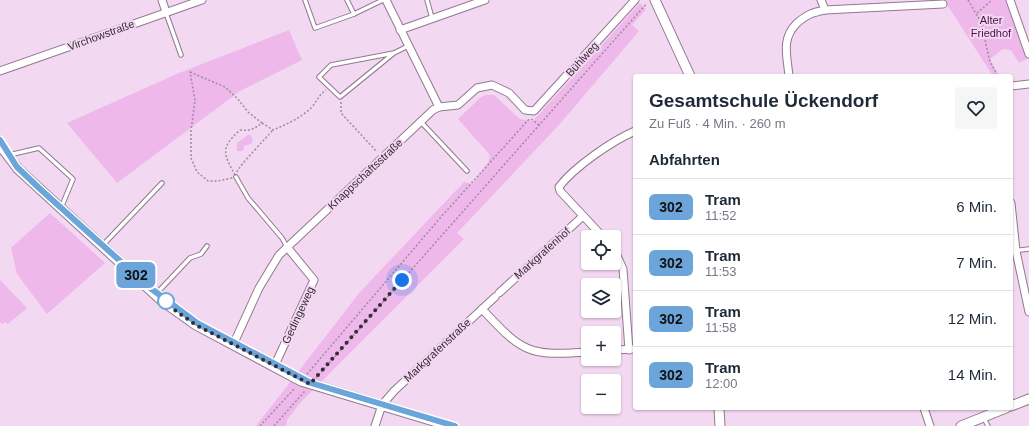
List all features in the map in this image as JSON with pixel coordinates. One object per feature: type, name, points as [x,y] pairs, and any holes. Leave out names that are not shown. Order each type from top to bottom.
[{"type":"main road","points":[[655,0],[689,74]]},
{"type":"main road","points":[[0,145],[18,169],[60,209],[155,295],[180,315],[233,345],[306,383],[450,426]]},
{"type":"main road","points":[[1013,405],[1029,398]]},
{"type":"main road","points":[[718,410],[720,426]]},
{"type":"main road","points":[[961,426],[1001,410]]},
{"type":"street","points":[[162,0],[166,12]]},
{"type":"street","name":"Virchowstraße","points":[[0,71],[202,0]]},
{"type":"street","points":[[386,0],[439,107],[458,104],[477,88],[492,86],[509,93],[528,113]]},
{"type":"street","points":[[400,30],[485,0]]},
{"type":"street","name":"Bühlweg","points":[[528,113],[538,108],[635,0]]},
{"type":"street","points":[[820,0],[825,10]]},
{"type":"street","points":[[890,7],[894,0]]},
{"type":"street","points":[[1010,0],[1029,54]]},
{"type":"street","points":[[789,74],[786,40],[788,34],[809,13],[825,10],[943,4]]},
{"type":"street","points":[[1013,86],[1029,84]]},
{"type":"street","name":"Knappschaftsstraße","points":[[233,345],[271,266],[287,247],[420,122],[439,107]]},
{"type":"street","points":[[596,230],[560,191],[560,186],[599,152],[615,141],[633,132]]},
{"type":"street","name":"Markgrafenhof","points":[[498,293],[583,216]]},
{"type":"street","name":"Gedingeweg","points":[[274,367],[314,280],[287,247]]},
{"type":"street","points":[[1013,251],[1029,312]]},
{"type":"street","points":[[621,264],[623,268],[632,349],[621,350]]},
{"type":"street","name":"Markgrafenstraße","points":[[382,406],[402,382],[498,293]]},
{"type":"street","points":[[482,309],[505,334],[521,346],[546,354],[581,352]]},
{"type":"street","points":[[375,426],[382,406]]},
{"type":"street","points":[[925,410],[930,426]]},
{"type":"lane","points":[[305,0],[315,28],[354,14],[383,0]]},
{"type":"lane","points":[[347,0],[354,14]]},
{"type":"lane","points":[[426,0],[432,18]]},
{"type":"lane","points":[[166,12],[181,55]]},
{"type":"lane","points":[[394,54],[331,65],[319,77],[340,97],[394,54],[408,46]]},
{"type":"lane","points":[[420,122],[467,171]]},
{"type":"lane","points":[[6,155],[39,148],[73,179],[60,209]]},
{"type":"lane","points":[[236,177],[248,198],[282,238],[287,247]]},
{"type":"lane","points":[[102,247],[162,183]]},
{"type":"lane","points":[[155,295],[190,258],[201,254],[207,246]]},
{"type":"lane","points":[[1013,251],[1029,249]]},
{"type":"lane","points":[[984,417],[988,426]]},
{"type":"path","points":[[260,426],[306,383],[539,125],[649,0]]},
{"type":"path","points":[[968,0],[977,13],[985,35],[990,62],[997,74]]},
{"type":"path","points":[[977,13],[992,0]]},
{"type":"path","points":[[236,177],[208,181],[197,172],[191,158],[191,131],[195,100],[190,72],[225,87],[238,99],[248,112],[273,130]]},
{"type":"path","points":[[236,177],[238,168],[255,152],[273,130],[293,122],[312,107],[319,94],[328,89]]},
{"type":"path","points":[[340,97],[341,113],[382,158]]},
{"type":"path","points":[[274,426],[379,288],[528,113],[539,125]]},
{"type":"path","points":[[236,177],[225,156],[227,142],[240,130],[248,131],[255,129],[262,123]]},
{"type":"green space","name":"Alter Friedhof","points":[[944,0],[1008,0],[1029,58],[1019,63],[1011,50],[1003,49],[990,59],[998,74],[992,74]]},
{"type":"green space","points":[[640,3],[646,9],[632,25],[639,31],[559,125],[457,233],[464,239],[301,402],[287,420],[286,426],[256,426],[360,292],[464,182],[472,184],[488,163],[490,155],[458,119],[481,97],[486,95],[494,95],[520,119],[533,121]]},
{"type":"green space","points":[[289,30],[302,60],[240,91],[117,183],[67,123],[179,73]]},
{"type":"green space","points":[[248,135],[251,135],[253,140],[251,144],[244,146],[243,151],[237,151],[237,143]]},
{"type":"green space","points":[[50,213],[105,263],[47,314],[17,274],[11,248]]},
{"type":"green space","points":[[0,280],[27,308],[8,324],[5,322],[2,324],[0,322]]},
{"type":"tram line","points":[[0,140],[17,167],[50,198],[149,287],[197,323],[309,383],[455,426]]},
{"type":"tram line","name":"302","points":[[0,140],[17,167],[39,188],[149,287],[197,323],[300,379],[327,389],[455,426]]},
{"type":"route","points":[[166,301],[166,304],[196,325],[301,381],[310,384],[402,280]]}]
